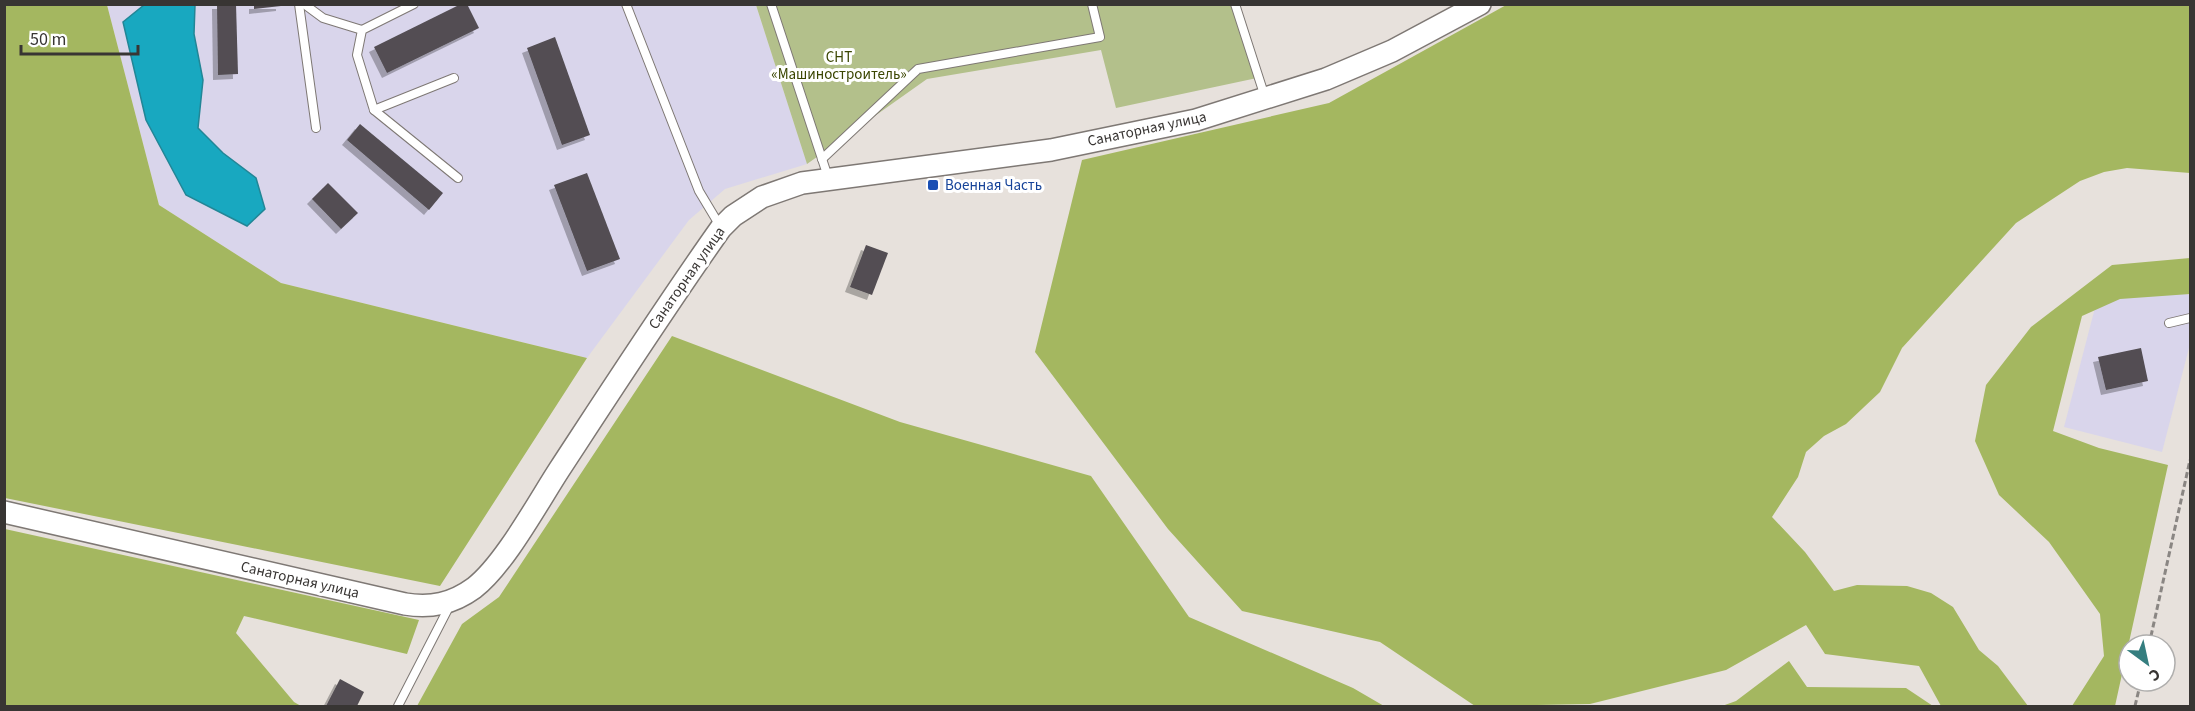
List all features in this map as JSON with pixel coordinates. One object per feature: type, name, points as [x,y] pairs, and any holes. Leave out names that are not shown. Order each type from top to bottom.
[{"type":"street","name":"Санаторная улица","points":[[4,512],[405,604],[428,607],[452,601],[481,582],[513,542],[660,315],[721,228],[733,216],[762,197],[802,183],[825,169],[957,164],[1051,150],[1196,120],[1326,80],[1392,51],[1480,4]]},
{"type":"lane","points":[[299,4],[316,128]]},
{"type":"lane","points":[[304,4],[323,18],[362,30],[414,4]]},
{"type":"lane","points":[[626,4],[699,191],[721,228]]},
{"type":"lane","points":[[771,4],[825,169],[918,69],[1100,37],[1092,4]]},
{"type":"lane","points":[[1235,4],[1266,99]]},
{"type":"lane","points":[[362,30],[357,55],[374,110],[458,178]]},
{"type":"lane","points":[[374,110],[454,78]]},
{"type":"lane","points":[[2169,323],[2190,318]]},
{"type":"lane","points":[[398,706],[452,601]]},
{"type":"path","points":[[2152,633],[2190,460]]},
{"type":"shaded area","points":[[107,5],[756,5],[807,164],[725,189],[689,220],[587,358],[281,283],[159,205]]},
{"type":"shaded area","points":[[2104,273],[2190,295],[2190,344],[2162,452],[2064,427]]},
{"type":"green space","points":[[1508,4],[2190,5],[2190,173],[2127,168],[2104,172],[2080,181],[2016,223],[1902,348],[1880,392],[1846,424],[1824,436],[1806,452],[1798,477],[1772,517],[1805,552],[1834,591],[1857,585],[1907,586],[1931,593],[1953,607],[1979,650],[1998,666],[2028,706],[1941,706],[1919,666],[1825,654],[1806,625],[1726,670],[1590,704],[1475,706],[1380,642],[1242,611],[1168,529],[1035,352],[1082,160],[1329,103]]},
{"type":"green space","points":[[4,5],[107,5],[159,205],[281,283],[587,358],[440,586],[5,498]]},
{"type":"green space","name":"СНТ «Машиностроитель»","points":[[756,5],[1232,5],[1257,78],[1116,108],[1101,50],[927,79],[807,164]]},
{"type":"green space","points":[[2190,258],[2190,294],[2120,299],[2082,316],[2053,431],[2099,448],[2168,465],[2131,633],[2117,633],[2118,693],[2115,706],[2072,706],[2104,656],[2100,614],[2049,542],[1999,495],[1975,441],[1986,385],[2031,327],[2112,265]]},
{"type":"green space","points":[[672,336],[900,422],[1091,476],[1189,617],[1353,688],[1384,706],[417,706],[462,624],[499,597]]},
{"type":"green space","points":[[5,529],[419,620],[407,654],[244,616],[236,633],[294,702],[301,706],[5,706]]},
{"type":"green space","points":[[1789,661],[1807,687],[1906,688],[1933,706],[1722,706],[1736,701]]},
{"type":"water","points":[[144,5],[195,5],[194,34],[203,80],[198,128],[223,153],[256,178],[265,209],[247,226],[186,195],[146,120],[123,22]]},
{"type":"building","points":[[217,4],[236,4],[238,74],[218,75]]},
{"type":"building","points":[[254,4],[281,4],[281,6],[254,9]]},
{"type":"building","points":[[461,4],[467,4],[479,28],[387,73],[374,47]]},
{"type":"building","points":[[555,37],[590,135],[562,145],[527,48]]},
{"type":"building","points":[[360,124],[443,193],[429,210],[347,140]]},
{"type":"building","points":[[587,173],[620,259],[587,271],[554,185]]},
{"type":"building","points":[[328,183],[358,213],[341,229],[312,199]]},
{"type":"building","points":[[866,245],[888,253],[872,295],[850,287]]},
{"type":"building","points":[[2141,348],[2148,381],[2106,390],[2098,357]]},
{"type":"building","points":[[340,679],[364,692],[357,706],[326,706]]},
{"type":"place","name":"Военная Часть","points":[[933,185]]}]
